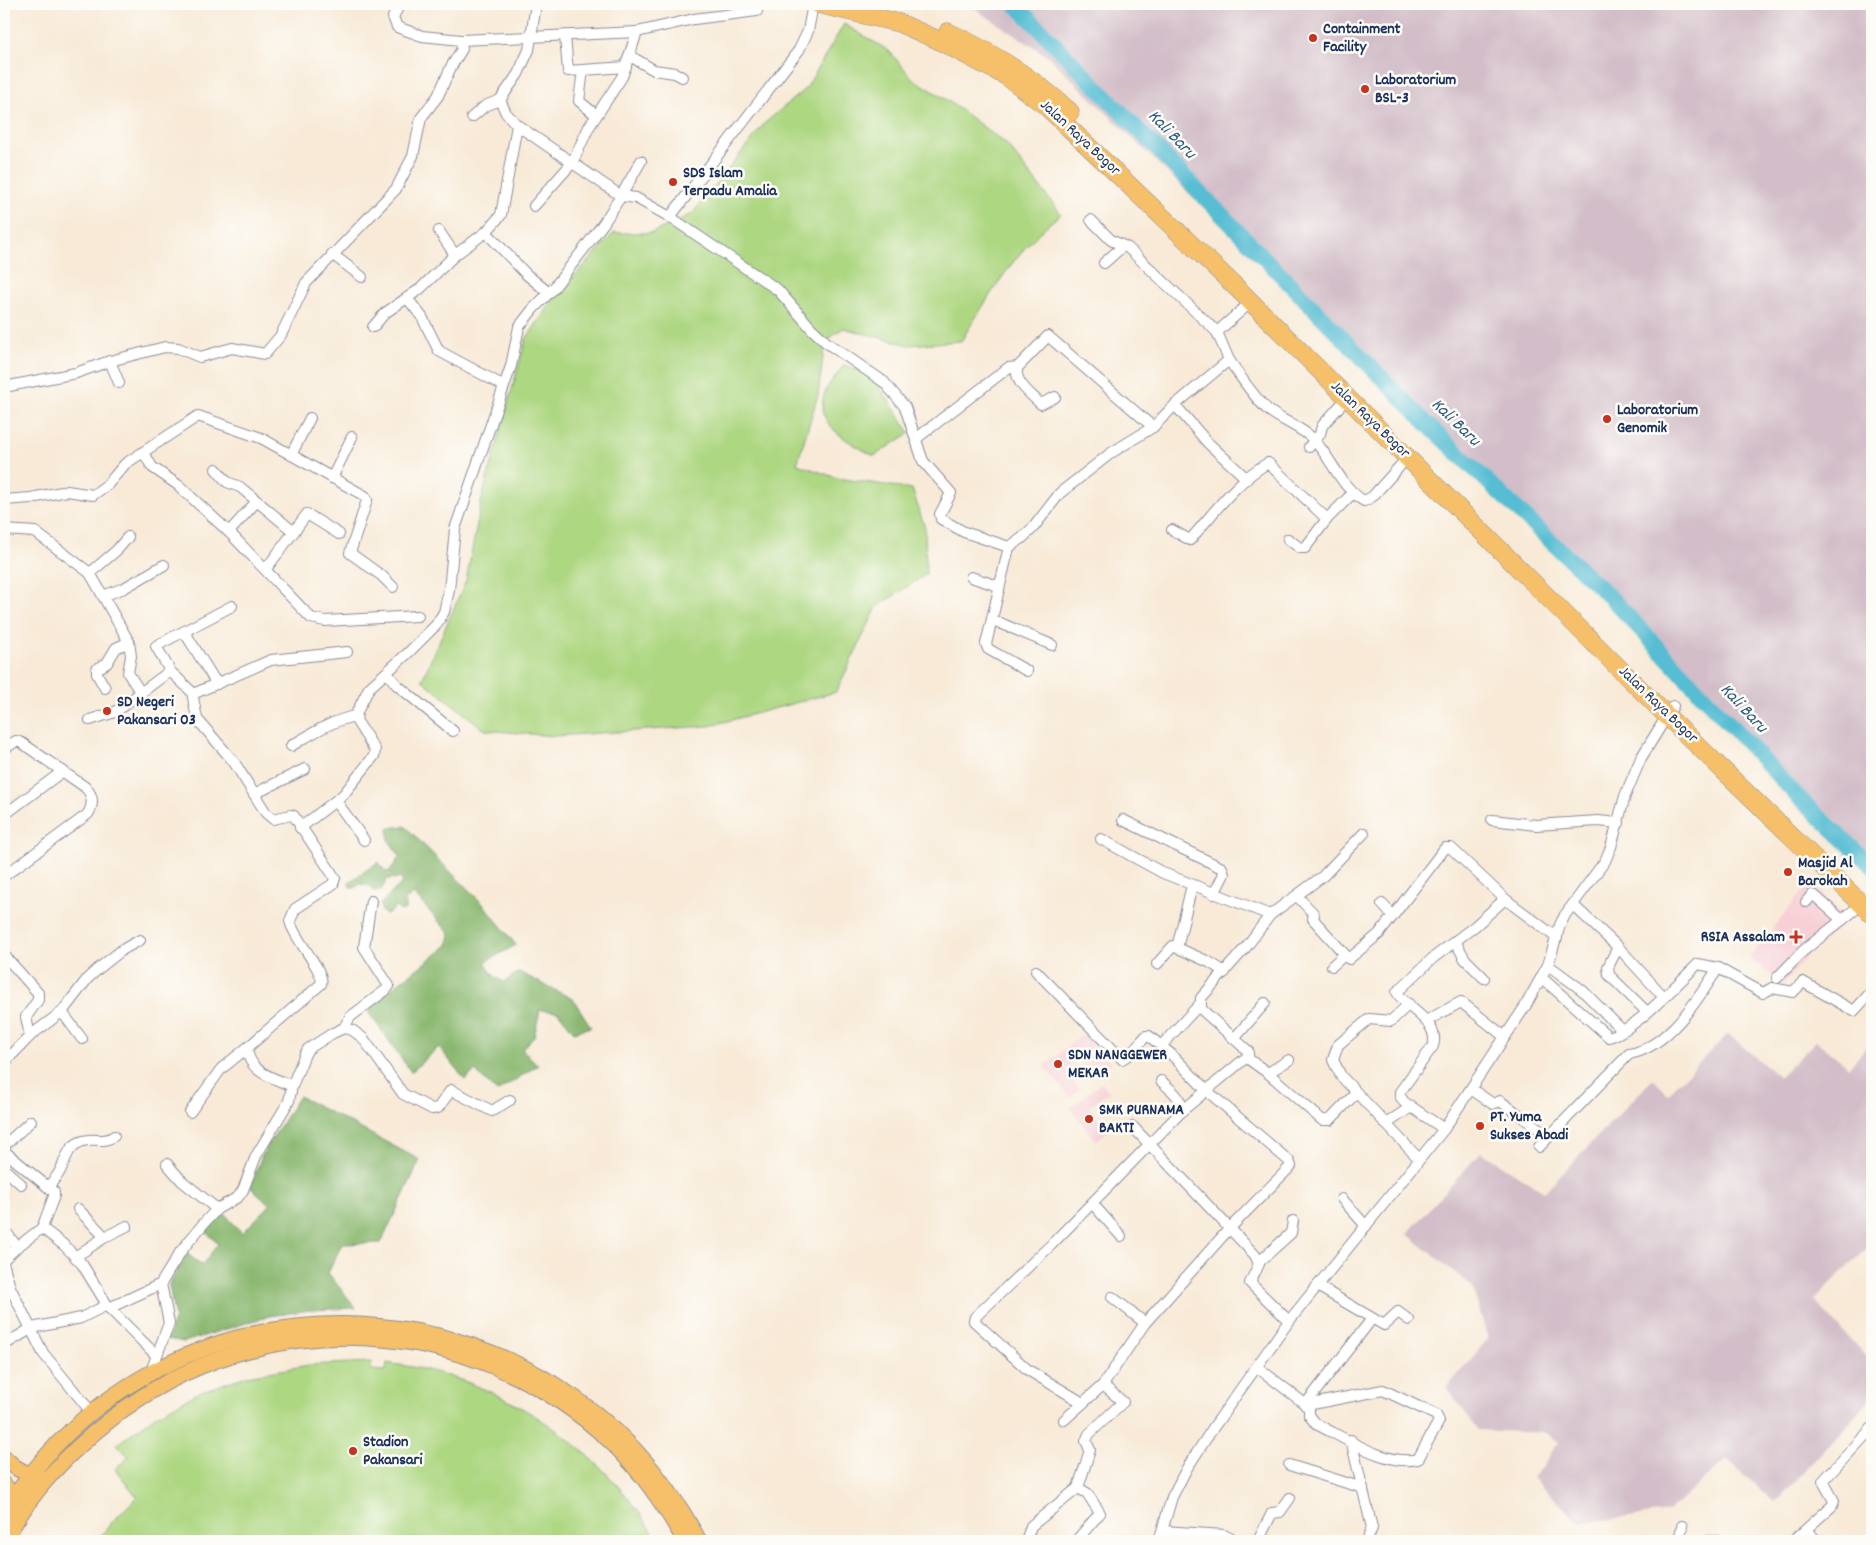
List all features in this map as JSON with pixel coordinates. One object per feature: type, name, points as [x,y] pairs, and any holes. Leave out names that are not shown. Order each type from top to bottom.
[{"type":"highway","name":"Jalan Raya Bogor","points":[[818,4],[899,23],[960,51],[1006,76],[1046,106],[1246,292],[1869,906]]},
{"type":"highway","name":"Jalan Raya Bogor","points":[[870,4],[903,12],[952,34],[1008,63],[1037,83],[1139,176],[1347,398],[1670,711]]},
{"type":"main road","points":[[4,1513],[14,1496],[125,1408],[156,1388],[187,1364],[221,1343],[258,1333],[297,1326],[335,1324],[374,1325],[414,1330],[453,1339],[492,1352],[529,1369],[564,1389],[620,1434],[653,1471],[677,1504],[699,1541]]},
{"type":"main road","points":[[36,1479],[59,1443],[92,1413],[150,1374],[276,1343],[341,1336],[379,1338],[422,1344],[464,1354],[504,1370],[542,1390],[578,1414],[611,1442],[640,1473],[666,1508],[686,1541]]},
{"type":"main road","points":[[4,1457],[15,1467],[36,1479]]},
{"type":"main road","points":[[5,1541],[14,1496]]},
{"type":"street","points":[[400,4],[393,17],[396,26],[422,36],[461,40],[637,32],[694,19],[757,11],[758,4]]},
{"type":"street","points":[[472,117],[485,106],[500,100],[510,87],[529,50],[536,4]]},
{"type":"street","points":[[670,217],[792,60],[808,31],[813,4]]},
{"type":"street","points":[[534,206],[572,163],[596,116],[622,77],[637,32]]},
{"type":"street","points":[[566,36],[567,69],[583,70],[626,67]]},
{"type":"street","points":[[4,387],[76,373],[110,361],[165,347],[178,348],[198,356],[232,348],[264,354],[281,336],[306,283],[396,190],[413,156],[421,118],[443,88],[450,67],[462,49],[461,40]]},
{"type":"street","points":[[630,56],[654,70],[675,73],[682,77]]},
{"type":"street","points":[[583,70],[579,102],[596,116]]},
{"type":"street","points":[[500,100],[506,113],[517,125],[572,163],[621,196],[636,198],[670,217],[778,290],[812,329],[827,343],[884,382],[905,407],[923,460],[951,493],[940,514],[941,519],[964,532],[1009,547]]},
{"type":"street","points":[[372,327],[385,313],[420,289],[455,254],[486,232],[500,215],[517,125]]},
{"type":"street","points":[[292,746],[320,728],[355,716],[370,688],[436,624],[444,612],[449,590],[454,529],[511,366],[519,327],[549,293],[603,224],[642,161]]},
{"type":"street","points":[[1091,220],[1108,237],[1122,247],[1128,248],[1217,332],[1229,360],[1268,409],[1312,444],[1353,493],[1364,501],[1372,497],[1408,457]]},
{"type":"street","points":[[439,231],[455,254]]},
{"type":"street","points":[[486,232],[526,274],[549,293]]},
{"type":"street","points":[[1104,263],[1122,247]]},
{"type":"street","points":[[332,254],[362,276]]},
{"type":"street","points":[[1217,332],[1246,292]]},
{"type":"street","points":[[407,298],[422,317],[439,351],[504,386]]},
{"type":"street","points":[[1055,397],[1041,404],[1017,379],[1015,373],[1018,367],[1048,336],[1153,427]]},
{"type":"street","points":[[1027,671],[987,647],[998,586],[1009,547],[1032,528],[1060,493],[1112,453],[1153,427],[1175,405],[1229,360]]},
{"type":"street","points":[[110,361],[119,383]]},
{"type":"street","points":[[917,438],[1008,368],[1018,367]]},
{"type":"street","points":[[1312,444],[1320,434],[1322,426],[1347,398]]},
{"type":"street","points":[[1175,405],[1208,443],[1247,479]]},
{"type":"street","points":[[4,500],[31,498],[67,491],[93,495],[108,484],[125,464],[198,416],[261,438],[367,499],[353,541],[352,556],[382,576],[393,587]]},
{"type":"street","points":[[291,455],[310,418]]},
{"type":"street","points":[[332,478],[352,437]]},
{"type":"street","points":[[144,452],[152,466],[178,485],[229,532],[303,611],[316,620],[381,620],[418,616]]},
{"type":"street","points":[[1172,530],[1190,540],[1224,501],[1247,479],[1270,464],[1326,519]]},
{"type":"street","points":[[216,468],[227,482],[240,487],[294,532]]},
{"type":"street","points":[[1288,539],[1300,548],[1306,548],[1326,519],[1353,493]]},
{"type":"street","points":[[229,532],[257,501]]},
{"type":"street","points":[[266,570],[307,514],[339,534]]},
{"type":"street","points":[[4,530],[35,532],[90,573],[129,642],[131,656],[128,673],[141,693]]},
{"type":"street","points":[[90,573],[117,550],[128,537]]},
{"type":"street","points":[[103,596],[124,588],[164,565]]},
{"type":"street","points":[[972,576],[998,586]]},
{"type":"street","points":[[190,1112],[218,1072],[322,981],[321,975],[294,935],[290,922],[295,909],[333,884],[335,880],[292,815],[279,819],[270,818],[234,762],[196,719],[193,694],[170,671],[156,646],[185,633],[232,606]]},
{"type":"street","points":[[993,620],[1052,645]]},
{"type":"street","points":[[185,633],[217,684]]},
{"type":"street","points":[[105,688],[96,674],[97,670],[110,659],[116,648],[129,642]]},
{"type":"street","points":[[193,694],[271,660],[347,652]]},
{"type":"street","points":[[90,720],[116,712],[170,671]]},
{"type":"street","points":[[387,673],[397,685],[452,731]]},
{"type":"street","points":[[1159,1541],[1172,1497],[1187,1468],[1289,1322],[1444,1129],[1542,978],[1548,965],[1560,925],[1605,861],[1619,823],[1625,796],[1640,758],[1670,711]]},
{"type":"street","points":[[300,828],[352,787],[355,779],[375,754],[355,716]]},
{"type":"street","points":[[4,749],[19,741],[63,771],[90,793],[92,801],[90,811],[4,876]]},
{"type":"street","points":[[254,794],[305,770]]},
{"type":"street","points":[[4,815],[63,771]]},
{"type":"street","points":[[336,801],[364,840]]},
{"type":"street","points":[[1123,820],[1222,868],[1224,874],[1214,894]]},
{"type":"street","points":[[1492,820],[1536,825],[1598,820],[1619,823]]},
{"type":"street","points":[[1161,1046],[1199,1005],[1201,998],[1225,972],[1270,915],[1323,876],[1364,834]]},
{"type":"street","points":[[1101,839],[1163,873],[1270,915]]},
{"type":"street","points":[[1349,959],[1380,934],[1447,847],[1451,848],[1505,899],[1557,938]]},
{"type":"street","points":[[1177,948],[1192,885]]},
{"type":"street","points":[[1806,902],[1812,895],[1815,896],[1842,920]]},
{"type":"street","points":[[1297,896],[1314,914],[1313,919],[1349,959]]},
{"type":"street","points":[[1444,1129],[1404,1102],[1399,1094],[1434,1043],[1433,1035],[1426,1021],[1397,992],[1433,958],[1505,899]]},
{"type":"street","points":[[4,1345],[32,1328],[81,1318],[161,1284],[186,1245],[217,1209],[238,1196],[243,1190],[256,1156],[290,1101],[292,1088],[308,1050],[344,1028],[350,1017],[389,986],[364,947],[371,901]]},
{"type":"street","points":[[1382,904],[1393,916]]},
{"type":"street","points":[[1573,905],[1618,947],[1663,996]]},
{"type":"street","points":[[1777,978],[1798,955],[1842,920],[1869,906]]},
{"type":"street","points":[[4,1064],[30,1036],[62,1012],[93,974],[122,950],[140,940]]},
{"type":"street","points":[[1455,941],[1465,959],[1484,978]]},
{"type":"street","points":[[1157,964],[1170,947],[1177,948],[1209,962],[1225,972]]},
{"type":"street","points":[[1618,947],[1608,967],[1609,975],[1647,1012]]},
{"type":"street","points":[[4,955],[38,993],[38,1000],[26,1017],[30,1036]]},
{"type":"street","points":[[1332,966],[1341,957],[1349,959]]},
{"type":"street","points":[[1542,978],[1606,1035],[1612,1036],[1647,1012],[1698,964],[1718,968],[1763,993],[1772,988],[1793,992],[1803,982],[1854,1010],[1872,991]]},
{"type":"street","points":[[1548,965],[1582,990],[1622,1030]]},
{"type":"street","points":[[1539,1147],[1629,1054],[1654,1044],[1676,1025],[1718,968]]},
{"type":"street","points":[[1036,972],[1122,1059],[1130,1054],[1146,1036],[1149,1036],[1206,1090],[1233,1111],[1291,1164],[1230,1228],[1146,1323],[1103,1385],[1064,1420]]},
{"type":"street","points":[[1426,1021],[1461,1002],[1505,1037]]},
{"type":"street","points":[[1234,1039],[1265,1003]]},
{"type":"street","points":[[1409,1004],[1391,1021],[1369,1019],[1335,1049],[1333,1056],[1335,1068],[1419,1160]]},
{"type":"street","points":[[1083,1403],[1028,1370],[974,1321],[978,1313],[1092,1203],[1182,1111],[1247,1058],[1248,1051],[1199,1005]]},
{"type":"street","points":[[62,1012],[82,1040]]},
{"type":"street","points":[[344,1028],[352,1030],[363,1038],[403,1094],[432,1109],[438,1108],[451,1090],[492,1111],[510,1100]]},
{"type":"street","points":[[247,1048],[249,1059],[254,1068],[292,1088]]},
{"type":"street","points":[[1247,1058],[1268,1073],[1325,1121],[1333,1117],[1356,1093]]},
{"type":"street","points":[[1268,1073],[1289,1060]]},
{"type":"street","points":[[1162,1080],[1178,1096],[1181,1101],[1182,1111]]},
{"type":"street","points":[[1471,1089],[1493,1104],[1500,1101],[1549,1136]]},
{"type":"street","points":[[1386,1124],[1408,1109],[1414,1108]]},
{"type":"street","points":[[4,1146],[30,1121]]},
{"type":"street","points":[[1132,1127],[1230,1228],[1259,1262]]},
{"type":"street","points":[[48,1187],[61,1169],[66,1155],[75,1145],[90,1139],[101,1142],[114,1136]]},
{"type":"street","points":[[4,1151],[54,1192],[42,1228],[4,1259]]},
{"type":"street","points":[[167,1164],[182,1181],[217,1209]]},
{"type":"street","points":[[4,1168],[21,1184]]},
{"type":"street","points":[[1342,1199],[1366,1226]]},
{"type":"street","points":[[1092,1203],[1121,1236]]},
{"type":"street","points":[[78,1209],[105,1237]]},
{"type":"street","points":[[1289,1322],[1250,1283],[1259,1262],[1291,1233],[1293,1221]]},
{"type":"street","points":[[75,1257],[105,1237],[127,1226]]},
{"type":"street","points":[[42,1228],[75,1257],[108,1307],[156,1355]]},
{"type":"street","points":[[4,1229],[17,1248]]},
{"type":"street","points":[[4,1266],[10,1287],[43,1353],[54,1370],[92,1413]]},
{"type":"street","points":[[150,1374],[169,1323],[161,1284]]},
{"type":"street","points":[[1319,1287],[1371,1320],[1385,1325],[1398,1312],[1409,1320]]},
{"type":"street","points":[[1112,1297],[1146,1323]]},
{"type":"street","points":[[1307,1406],[1371,1320]]},
{"type":"street","points":[[1256,1368],[1307,1406],[1309,1416],[1316,1424],[1377,1454],[1408,1462],[1421,1456],[1439,1419],[1436,1415],[1383,1390],[1307,1406]]},
{"type":"street","points":[[1026,1541],[1031,1526],[1078,1488],[1090,1450],[1086,1441],[1089,1434],[1123,1402],[1103,1385]]},
{"type":"street","points":[[1793,1541],[1807,1531],[1834,1504],[1823,1481],[1872,1428]]},
{"type":"street","points":[[1351,1440],[1372,1528],[1367,1541]]},
{"type":"street","points":[[1289,1465],[1363,1488]]},
{"type":"street","points":[[1076,1541],[1100,1513],[1087,1493],[1078,1488]]},
{"type":"street","points":[[1258,1541],[1272,1513],[1280,1512],[1290,1498]]},
{"type":"street","points":[[1680,1541],[1682,1526]]},
{"type":"street","points":[[1163,1530],[1224,1535],[1236,1541]]},
{"type":"street","points":[[1807,1531],[1817,1541]]},
{"type":"street","points":[[1709,1541],[1719,1541]]},
{"type":"shaded area","points":[[960,4],[1872,4],[1872,861],[1049,57],[975,9]]},
{"type":"shaded area","name":"RSIA Assalam","points":[[1812,884],[1847,920],[1808,954],[1783,985],[1749,958],[1797,898]]},
{"type":"shaded area","name":"SDN NANGGEWER MEKAR","points":[[1086,1032],[1111,1063],[1095,1076],[1079,1058],[1065,1069],[1080,1089],[1070,1098],[1044,1066]]},
{"type":"shaded area","points":[[1728,1034],[1779,1077],[1816,1041],[1849,1067],[1872,1042],[1872,1243],[1814,1300],[1872,1363],[1872,1398],[1775,1503],[1727,1459],[1668,1512],[1580,1523],[1533,1478],[1559,1442],[1546,1433],[1477,1430],[1447,1387],[1488,1339],[1472,1286],[1407,1234],[1481,1152],[1544,1192],[1653,1079],[1668,1094]]},
{"type":"shaded area","name":"SMK PURNAMA BAKTI","points":[[1102,1082],[1109,1092],[1089,1107],[1108,1131],[1096,1141],[1070,1108]]},
{"type":"green space","points":[[844,24],[889,51],[912,78],[950,102],[1006,144],[1061,214],[1031,241],[1018,256],[994,289],[961,341],[909,345],[843,328],[825,342],[818,395],[797,464],[837,478],[912,489],[925,528],[926,574],[877,607],[836,692],[709,726],[554,736],[485,730],[422,680],[466,581],[482,498],[526,339],[557,295],[614,233],[652,233],[692,214],[765,123],[807,87]]},
{"type":"green space","points":[[844,365],[872,375],[910,433],[874,456],[837,433],[824,416],[822,406],[825,391]]},
{"type":"green space","points":[[405,826],[484,905],[516,945],[485,962],[494,976],[504,982],[519,972],[573,999],[591,1027],[574,1032],[558,1012],[540,1010],[534,1037],[522,1049],[538,1065],[497,1092],[475,1071],[465,1080],[439,1047],[411,1072],[367,1010],[370,1005],[448,945],[450,934],[414,894],[405,900],[407,909],[400,911],[396,907],[387,915],[382,912],[380,904],[403,882],[400,878],[387,879],[381,891],[373,891],[371,886],[361,884],[352,889],[348,883],[378,862],[386,872],[391,870],[400,856],[389,841],[388,828]]},
{"type":"green space","points":[[299,1096],[420,1160],[381,1243],[342,1244],[328,1273],[356,1308],[310,1310],[269,1316],[184,1342],[167,1339],[175,1318],[169,1285],[187,1254],[202,1265],[218,1244],[204,1230],[224,1213],[242,1233],[270,1205],[251,1187],[262,1155]]},
{"type":"green space","name":"Stadion Pakansari","points":[[372,1362],[371,1370],[386,1371],[387,1363],[420,1368],[473,1384],[536,1416],[565,1436],[592,1459],[639,1512],[658,1541],[97,1541],[112,1522],[137,1497],[115,1469],[129,1457],[117,1444],[158,1414],[202,1391],[247,1376],[309,1365]]},
{"type":"waterway","name":"Kali Baru","points":[[1015,4],[1432,429],[1612,599],[1798,797],[1872,866]]},
{"type":"place","name":"Containment Facility","points":[[1313,38]]},
{"type":"place","name":"Laboratorium BSL-3","points":[[1365,89]]},
{"type":"place","name":"SDS Islam Terpadu Amalia","points":[[673,182]]},
{"type":"place","name":"Laboratorium Genomik","points":[[1607,419]]},
{"type":"place","name":"SD Negeri Pakansari 03","points":[[107,711]]},
{"type":"place","name":"Masjid Al Barokah","points":[[1788,872]]},
{"type":"place","name":"RSIA Assalam","points":[[1796,937]]},
{"type":"place","name":"SDN NANGGEWER MEKAR","points":[[1058,1064]]},
{"type":"place","name":"SMK PURNAMA BAKTI","points":[[1089,1119]]},
{"type":"place","name":"PT. Yuma Sukses Abadi","points":[[1480,1126]]},
{"type":"place","name":"Stadion Pakansari","points":[[353,1451]]}]
